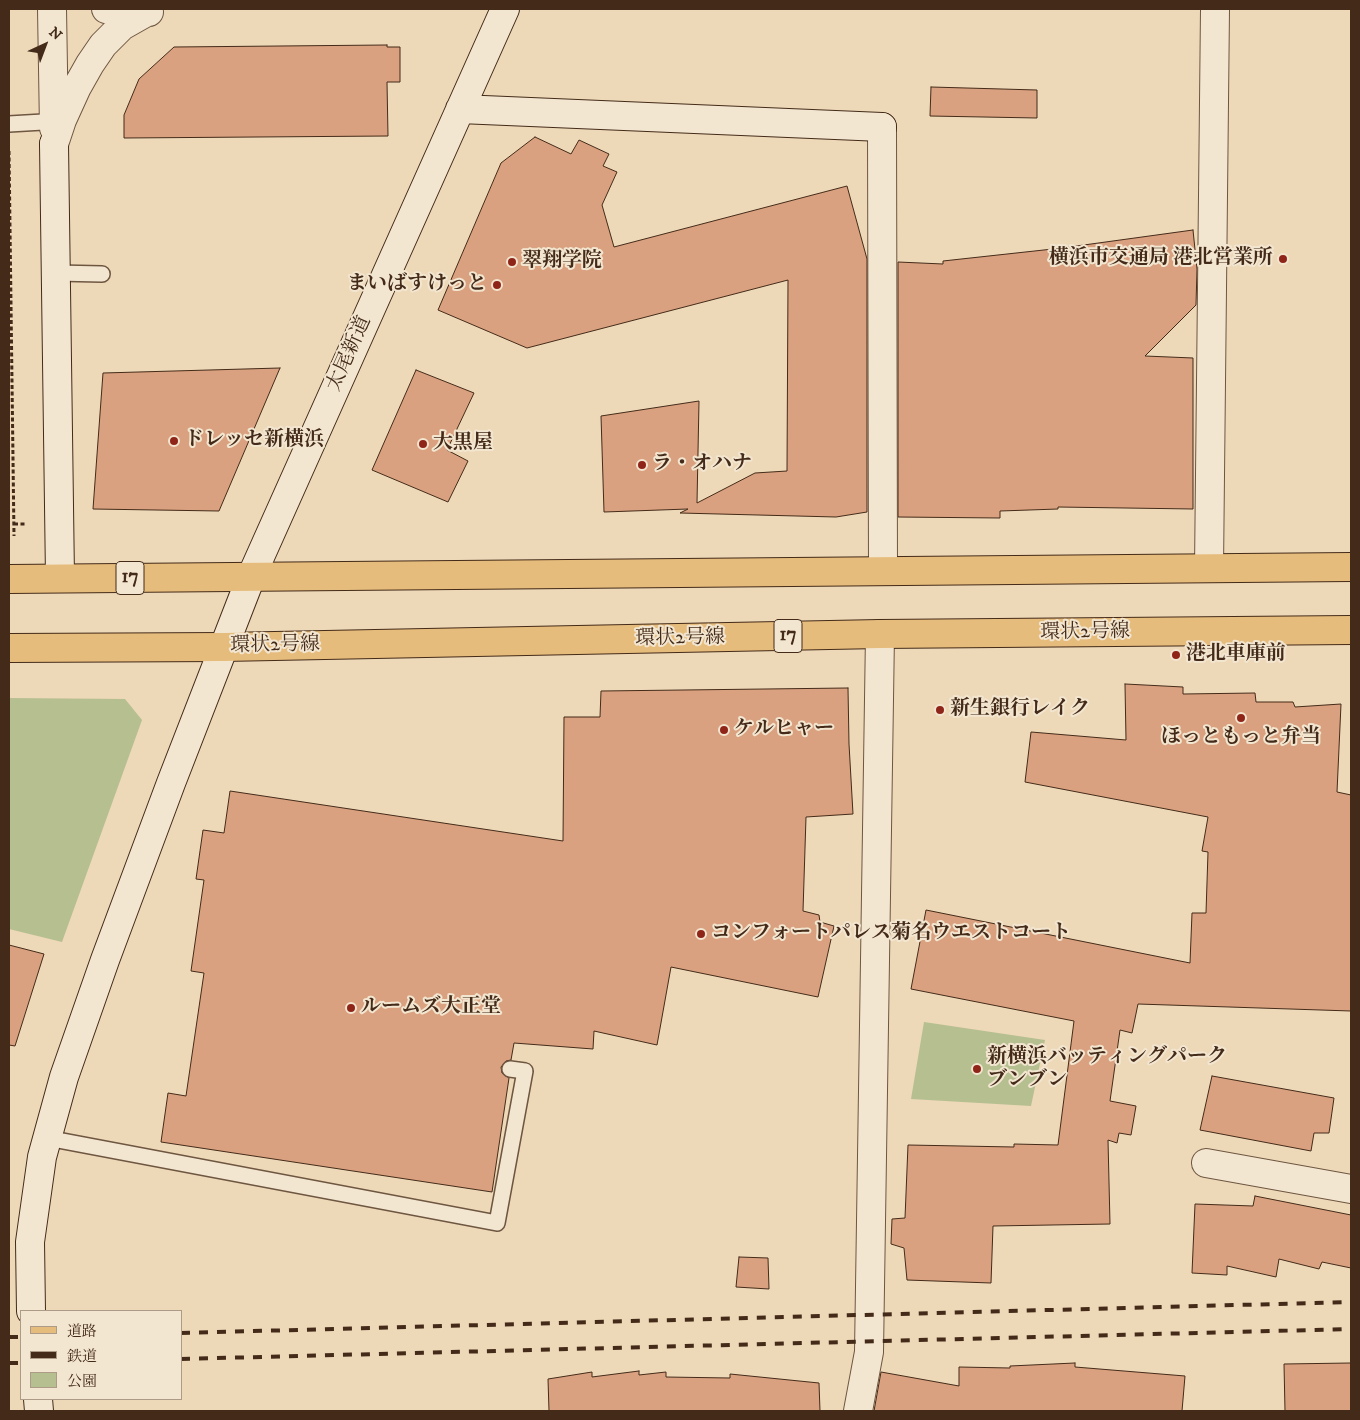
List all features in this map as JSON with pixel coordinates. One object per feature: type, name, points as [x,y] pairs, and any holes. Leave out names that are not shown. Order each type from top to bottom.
[{"type":"main road","name":"17","points":[[9,579],[1351,567]]},
{"type":"main road","name":"環状2号線","points":[[9,648],[224,647],[880,634],[1351,630]]},
{"type":"street","points":[[52,9],[57,129],[56,272],[60,578]]},
{"type":"street","points":[[106,9],[120,13],[152,11]]},
{"type":"street","name":"太尾新道","points":[[31,1310],[19,1282],[30,1242],[46,1138],[64,1078],[108,951],[251,576],[505,9]]},
{"type":"street","points":[[1209,568],[1215,9]]},
{"type":"street","points":[[57,129],[77,87],[103,45],[122,26],[152,11]]},
{"type":"street","points":[[460,109],[882,127],[883,571]]},
{"type":"street","points":[[858,1411],[869,1352],[880,634]]},
{"type":"street","points":[[1206,1163],[1351,1189]]},
{"type":"lane","points":[[9,124],[57,129]]},
{"type":"lane","points":[[56,272],[102,274]]},
{"type":"lane","points":[[46,1138],[497,1223],[525,1071],[510,1069]]},
{"type":"path","points":[[9,124],[11,495],[14,536]]},
{"type":"green space","points":[[9,698],[125,699],[142,720],[62,942],[9,929]]},
{"type":"green space","name":"新横浜バッティングパーク ブンブン","points":[[924,1022],[1045,1040],[1031,1106],[911,1099]]},
{"type":"building","points":[[387,45],[387,47],[400,47],[400,82],[387,82],[388,136],[124,138],[124,115],[139,79],[174,47]]},
{"type":"building","points":[[931,87],[1037,90],[1037,118],[930,116]]},
{"type":"building","points":[[535,137],[571,154],[579,140],[609,154],[603,166],[617,172],[602,205],[614,247],[847,186],[867,259],[867,512],[836,517],[680,513],[688,509],[604,512],[601,416],[699,401],[697,503],[755,473],[787,471],[788,280],[527,348],[438,310],[501,163]]},
{"type":"building","points":[[1193,230],[1197,269],[1196,305],[1145,356],[1193,358],[1193,509],[1058,507],[1058,509],[1000,511],[1000,518],[898,517],[898,262],[943,264],[943,261],[1062,248]]},
{"type":"building","name":"ドレッセ新横浜","points":[[280,368],[219,511],[93,509],[103,373]]},
{"type":"building","points":[[416,370],[474,393],[447,450],[468,461],[448,502],[372,470]]},
{"type":"building","points":[[1125,684],[1183,687],[1183,694],[1255,693],[1256,702],[1293,702],[1295,707],[1341,704],[1337,792],[1351,795],[1351,1011],[1138,1004],[1132,1033],[1120,1030],[1110,1101],[1136,1106],[1131,1135],[1119,1133],[1117,1143],[1108,1140],[1110,1224],[993,1226],[991,1283],[907,1280],[904,1248],[891,1244],[892,1219],[905,1218],[908,1145],[1014,1147],[1014,1144],[1058,1145],[1074,1021],[911,989],[926,910],[1190,963],[1192,913],[1206,913],[1208,852],[1202,851],[1208,817],[1025,782],[1031,732],[1126,740]]},
{"type":"building","points":[[848,688],[853,814],[806,817],[803,911],[819,915],[820,922],[834,926],[818,997],[671,967],[657,1045],[594,1031],[593,1049],[514,1043],[511,1060],[506,1061],[501,1067],[502,1073],[509,1078],[492,1192],[161,1142],[168,1093],[186,1096],[204,973],[191,971],[204,880],[196,879],[203,830],[224,833],[230,791],[563,841],[564,717],[600,717],[601,691]]},
{"type":"building","points":[[9,945],[44,954],[15,1046],[9,1045]]},
{"type":"building","points":[[1212,1076],[1334,1098],[1329,1133],[1314,1133],[1311,1151],[1200,1130]]},
{"type":"building","points":[[1255,1196],[1351,1215],[1351,1268],[1322,1262],[1319,1269],[1279,1259],[1276,1277],[1227,1266],[1227,1275],[1192,1273],[1195,1204],[1253,1206]]},
{"type":"building","points":[[739,1257],[768,1258],[769,1289],[736,1287]]},
{"type":"building","points":[[1075,1363],[1075,1367],[1185,1376],[1182,1411],[874,1411],[881,1372],[959,1386],[959,1367],[1010,1368],[1010,1366]]},
{"type":"building","points":[[1351,1363],[1351,1411],[1285,1411],[1284,1364]]},
{"type":"building","points":[[639,1371],[639,1375],[666,1372],[666,1377],[730,1378],[730,1374],[819,1383],[820,1411],[549,1411],[548,1379],[592,1372],[592,1377]]},
{"type":"railway","points":[[182,1333],[1351,1302]]},
{"type":"railway","points":[[182,1359],[1351,1329]]},
{"type":"railway","points":[[9,1337],[20,1337]]},
{"type":"railway","points":[[9,1363],[20,1363]]},
{"type":"place","name":"横浜市交通局 港北営業所","points":[[1283,259]]},
{"type":"place","name":"翠翔学院","points":[[512,262]]},
{"type":"place","name":"まいばすけっと","points":[[497,285]]},
{"type":"place","name":"ドレッセ新横浜","points":[[174,441]]},
{"type":"place","name":"大黒屋","points":[[423,444]]},
{"type":"place","name":"ラ・オハナ","points":[[642,465]]},
{"type":"place","name":"港北車庫前","points":[[1176,655]]},
{"type":"place","name":"新生銀行レイク","points":[[940,710]]},
{"type":"place","name":"ほっともっと弁当","points":[[1241,718]]},
{"type":"place","name":"ケルヒャー","points":[[724,730]]},
{"type":"place","name":"コンフォートパレス菊名ウエストコート","points":[[701,934]]},
{"type":"place","name":"ルームズ大正堂","points":[[351,1008]]},
{"type":"place","name":"新横浜バッティングパーク ブンブン","points":[[977,1069]]}]
